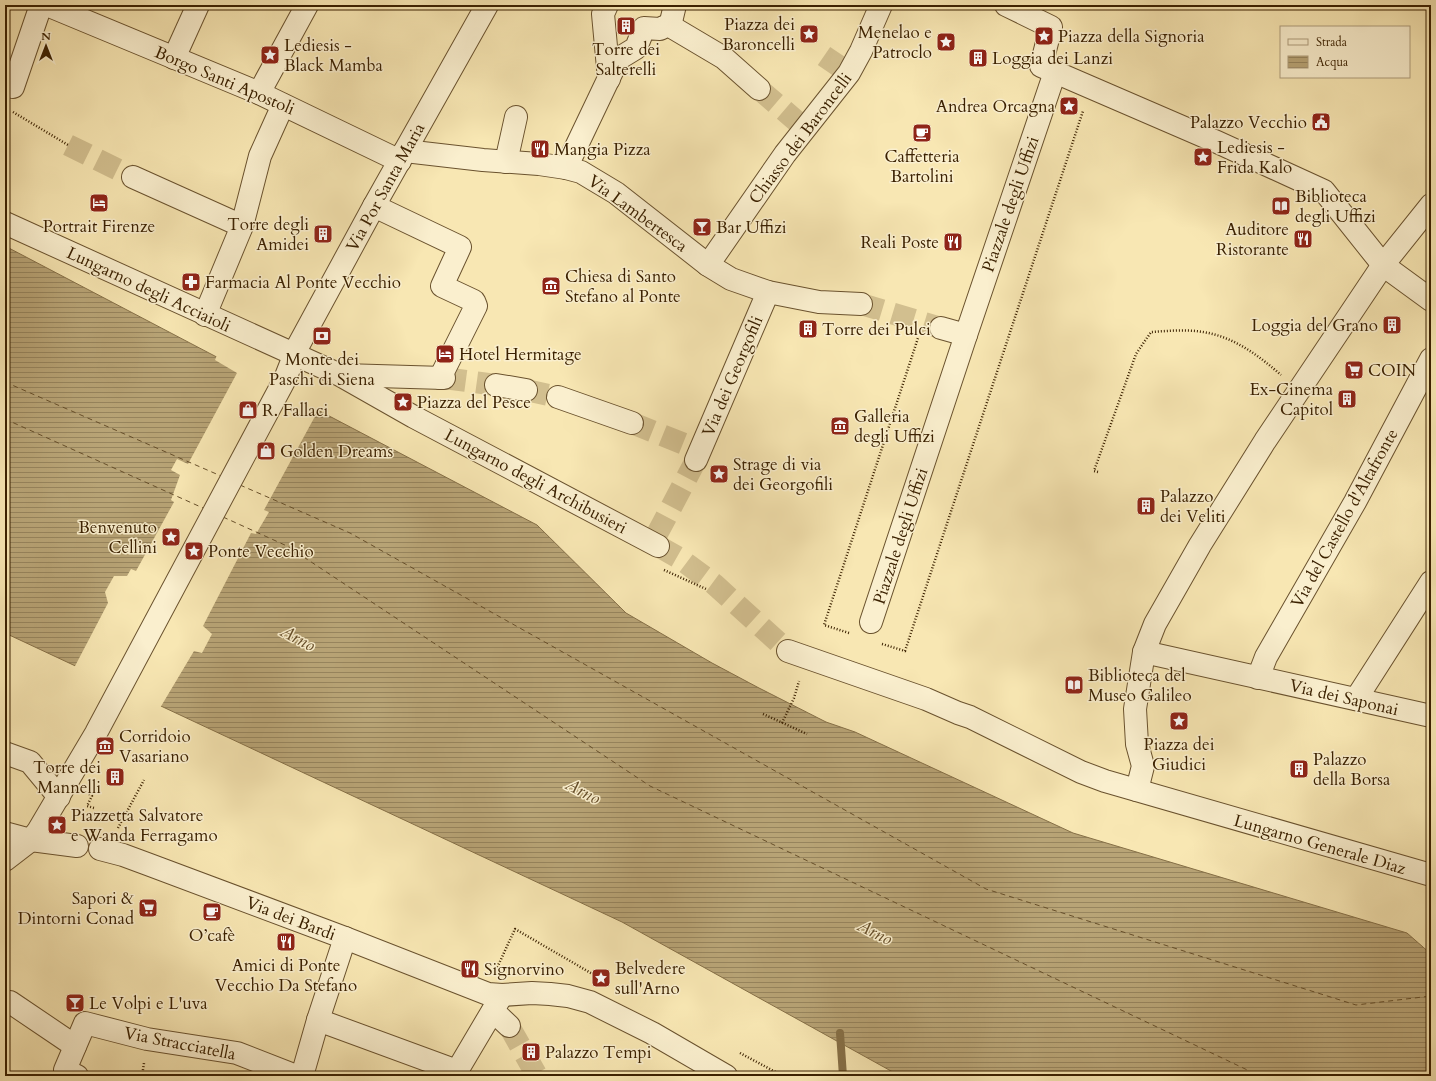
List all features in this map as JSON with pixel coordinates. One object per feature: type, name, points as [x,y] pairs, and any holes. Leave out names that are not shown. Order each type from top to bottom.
[{"type":"street","points":[[12,87],[41,5]]},
{"type":"street","name":"Borgo Santi Apostoli","points":[[47,5],[89,13],[174,58],[259,93],[283,105],[402,156]]},
{"type":"street","points":[[174,58],[198,5]]},
{"type":"street","points":[[259,93],[307,5]]},
{"type":"street","name":"Via Por Santa Maria","points":[[289,368],[374,206],[487,5]]},
{"type":"street","points":[[607,5],[603,14],[609,80]]},
{"type":"street","points":[[670,26],[675,5]]},
{"type":"street","name":"Chiasso dei Baroncelli","points":[[708,265],[803,127],[849,73],[861,52],[881,5]]},
{"type":"street","points":[[1006,5],[1051,27],[1041,66],[1217,142],[1324,191],[1383,265],[1431,300]]},
{"type":"street","points":[[566,168],[618,59],[636,48],[644,28],[660,29],[668,25],[670,26],[724,58],[759,89]]},
{"type":"street","name":"Piazzale degli Uffizi","points":[[871,622],[966,335],[1060,75]]},
{"type":"street","points":[[205,315],[242,226],[260,156],[283,105]]},
{"type":"street","points":[[506,162],[516,117]]},
{"type":"street","name":"Via Lambertesca","points":[[402,156],[540,164],[581,172],[616,193],[708,265],[731,279],[768,292],[819,302],[861,304]]},
{"type":"street","points":[[133,177],[242,226]]},
{"type":"street","points":[[788,651],[930,700],[958,713],[970,716],[1081,772],[1105,781],[1137,790],[1143,766],[1137,744],[1135,709],[1144,652],[1155,624],[1200,545],[1265,441],[1383,265],[1431,205]]},
{"type":"street","points":[[5,860],[31,840],[38,831],[75,770],[289,368],[340,376],[443,375],[476,306],[474,302],[442,286],[460,247],[374,206]]},
{"type":"street","name":"Lungarno degli Acciaioli","points":[[5,223],[205,315],[289,368]]},
{"type":"street","name":"Via dei Georgofili","points":[[697,453],[768,292]]},
{"type":"street","points":[[942,328],[966,335]]},
{"type":"street","name":"Via del Castello d'Altafronte","points":[[1258,678],[1266,657],[1355,502],[1431,359]]},
{"type":"street","name":"Lungarno degli Archibusieri","points":[[340,376],[414,417],[655,542]]},
{"type":"street","points":[[496,385],[526,390]]},
{"type":"street","points":[[558,397],[632,423]]},
{"type":"street","points":[[1356,699],[1431,582]]},
{"type":"street","points":[[1144,652],[1258,678]]},
{"type":"street","name":"Via dei Saponai","points":[[1258,678],[1431,716]]},
{"type":"street","points":[[5,753],[30,762],[59,797]]},
{"type":"street","name":"Lungarno Generale Diaz","points":[[1137,790],[1210,812],[1236,817],[1431,875]]},
{"type":"street","points":[[5,832],[31,840],[77,846]]},
{"type":"street","name":"Via dei Bardi","points":[[100,849],[123,855],[492,993]]},
{"type":"street","points":[[302,1076],[318,1020],[345,938]]},
{"type":"street","points":[[318,1020],[457,1071],[492,993]]},
{"type":"street","points":[[492,993],[550,994],[580,999],[652,1033],[726,1076]]},
{"type":"street","points":[[492,993],[509,1026]]},
{"type":"street","points":[[10,1002],[75,1046],[71,1073]]},
{"type":"street","name":"Via Stracciatella","points":[[75,1046],[84,1022],[147,1039],[237,1053],[296,1076]]},
{"type":"path","points":[[10,111],[68,145]]},
{"type":"path","points":[[1098,472],[1094,471],[1136,354],[1151,332],[1203,332],[1230,340],[1250,350],[1299,391]]},
{"type":"path","points":[[670,573],[706,589]]},
{"type":"path","points":[[782,723],[794,698]]},
{"type":"path","points":[[763,714],[807,734]]},
{"type":"path","points":[[116,817],[123,820],[144,780]]},
{"type":"path","points":[[492,993],[515,929],[601,980]]},
{"type":"water","name":"Arno","points":[[5,246],[537,525],[626,613],[712,663],[826,722],[855,732],[1073,833],[1407,933],[1431,954],[1431,1076],[900,1076],[622,922],[5,633]]},
{"type":"pier","name":"Ponte Vecchio","points":[[217,355],[319,409],[264,510],[269,512],[256,534],[251,533],[203,626],[212,634],[202,653],[194,651],[160,708],[74,668],[108,603],[105,592],[114,576],[127,576],[131,569],[136,571],[174,502],[171,500],[180,475],[171,470],[177,459],[188,464],[237,373],[215,360]]},
{"type":"waterway","points":[[840,1033],[843,1076]]},
{"type":"ferry route","points":[[5,382],[221,476]]},
{"type":"ferry route","points":[[5,419],[203,508]]},
{"type":"ferry route","points":[[240,485],[350,533],[986,889],[1356,1005],[1431,996]]},
{"type":"ferry route","points":[[223,517],[287,546],[650,786],[1260,1076]]},
{"type":"tunnel","points":[[824,56],[849,73]]},
{"type":"tunnel","points":[[759,89],[801,125]]},
{"type":"tunnel","points":[[68,145],[133,177]]},
{"type":"tunnel","points":[[861,304],[941,328]]},
{"type":"tunnel","points":[[444,378],[496,385]]},
{"type":"tunnel","points":[[526,390],[558,397]]},
{"type":"tunnel","points":[[632,423],[694,448]]},
{"type":"tunnel","points":[[656,536],[696,460]]},
{"type":"tunnel","points":[[658,546],[679,558],[714,584],[788,651]]},
{"type":"tunnel","points":[[509,1026],[537,1076]]},
{"type":"place","name":"Torre dei Salterelli","points":[[626,26]]},
{"type":"place","name":"Piazza dei Baroncelli","points":[[809,34]]},
{"type":"place","name":"Piazza della Signoria","points":[[1044,36]]},
{"type":"place","name":"Menelao e Patroclo","points":[[946,42]]},
{"type":"place","name":"Lediesis - Black Mamba","points":[[270,55]]},
{"type":"place","name":"Loggia dei Lanzi","points":[[978,58]]},
{"type":"place","name":"Andrea Orcagna","points":[[1069,106]]},
{"type":"place","name":"Palazzo Vecchio","points":[[1321,122]]},
{"type":"place","name":"Caffetteria Bartolini","points":[[922,133]]},
{"type":"place","name":"Mangia Pizza","points":[[540,149]]},
{"type":"place","name":"Lediesis - Frida Kalo","points":[[1203,157]]},
{"type":"place","name":"Portrait Firenze","points":[[99,203]]},
{"type":"place","name":"Biblioteca degli Uffizi","points":[[1281,206]]},
{"type":"place","name":"Bar Uffizi","points":[[702,227]]},
{"type":"place","name":"Torre degli Amidei","points":[[323,234]]},
{"type":"place","name":"Auditore Ristorante","points":[[1303,239]]},
{"type":"place","name":"Reali Poste","points":[[953,242]]},
{"type":"place","name":"Farmacia Al Ponte Vecchio","points":[[191,282]]},
{"type":"place","name":"Chiesa di Santo Stefano al Ponte","points":[[551,286]]},
{"type":"place","name":"Loggia del Grano","points":[[1392,325]]},
{"type":"place","name":"Torre dei Pulci","points":[[808,329]]},
{"type":"place","name":"Monte dei Paschi di Siena","points":[[322,336]]},
{"type":"place","name":"Hotel Hermitage","points":[[445,354]]},
{"type":"place","name":"COIN","points":[[1354,370]]},
{"type":"place","name":"Ex-Cinema Capitol","points":[[1347,399]]},
{"type":"place","name":"Piazza del Pesce","points":[[403,402]]},
{"type":"place","name":"R. Fallaci","points":[[248,410]]},
{"type":"place","name":"Galleria degli Uffizi","points":[[840,426]]},
{"type":"place","name":"Golden Dreams","points":[[266,451]]},
{"type":"place","name":"Strage di via dei Georgofili","points":[[719,474]]},
{"type":"place","name":"Palazzo dei Veliti","points":[[1146,506]]},
{"type":"place","name":"Benvenuto Cellini","points":[[171,537]]},
{"type":"place","name":"Ponte Vecchio","points":[[194,551]]},
{"type":"place","name":"Biblioteca del Museo Galileo","points":[[1074,685]]},
{"type":"place","name":"Piazza dei Giudici","points":[[1179,721]]},
{"type":"place","name":"Corridoio Vasariano","points":[[105,746]]},
{"type":"place","name":"Palazzo della Borsa","points":[[1299,769]]},
{"type":"place","name":"Torre dei Mannelli","points":[[115,777]]},
{"type":"place","name":"Piazzetta Salvatore e Wanda Ferragamo","points":[[57,825]]},
{"type":"place","name":"Sapori & Dintorni Conad","points":[[148,908]]},
{"type":"place","name":"O’cafè","points":[[212,912]]},
{"type":"place","name":"Amici di Ponte Vecchio Da Stefano","points":[[286,942]]},
{"type":"place","name":"Signorvino","points":[[470,969]]},
{"type":"place","name":"Belvedere sull'Arno","points":[[601,978]]},
{"type":"place","name":"Le Volpi e L'uva","points":[[75,1003]]},
{"type":"place","name":"Palazzo Tempi","points":[[531,1052]]}]
